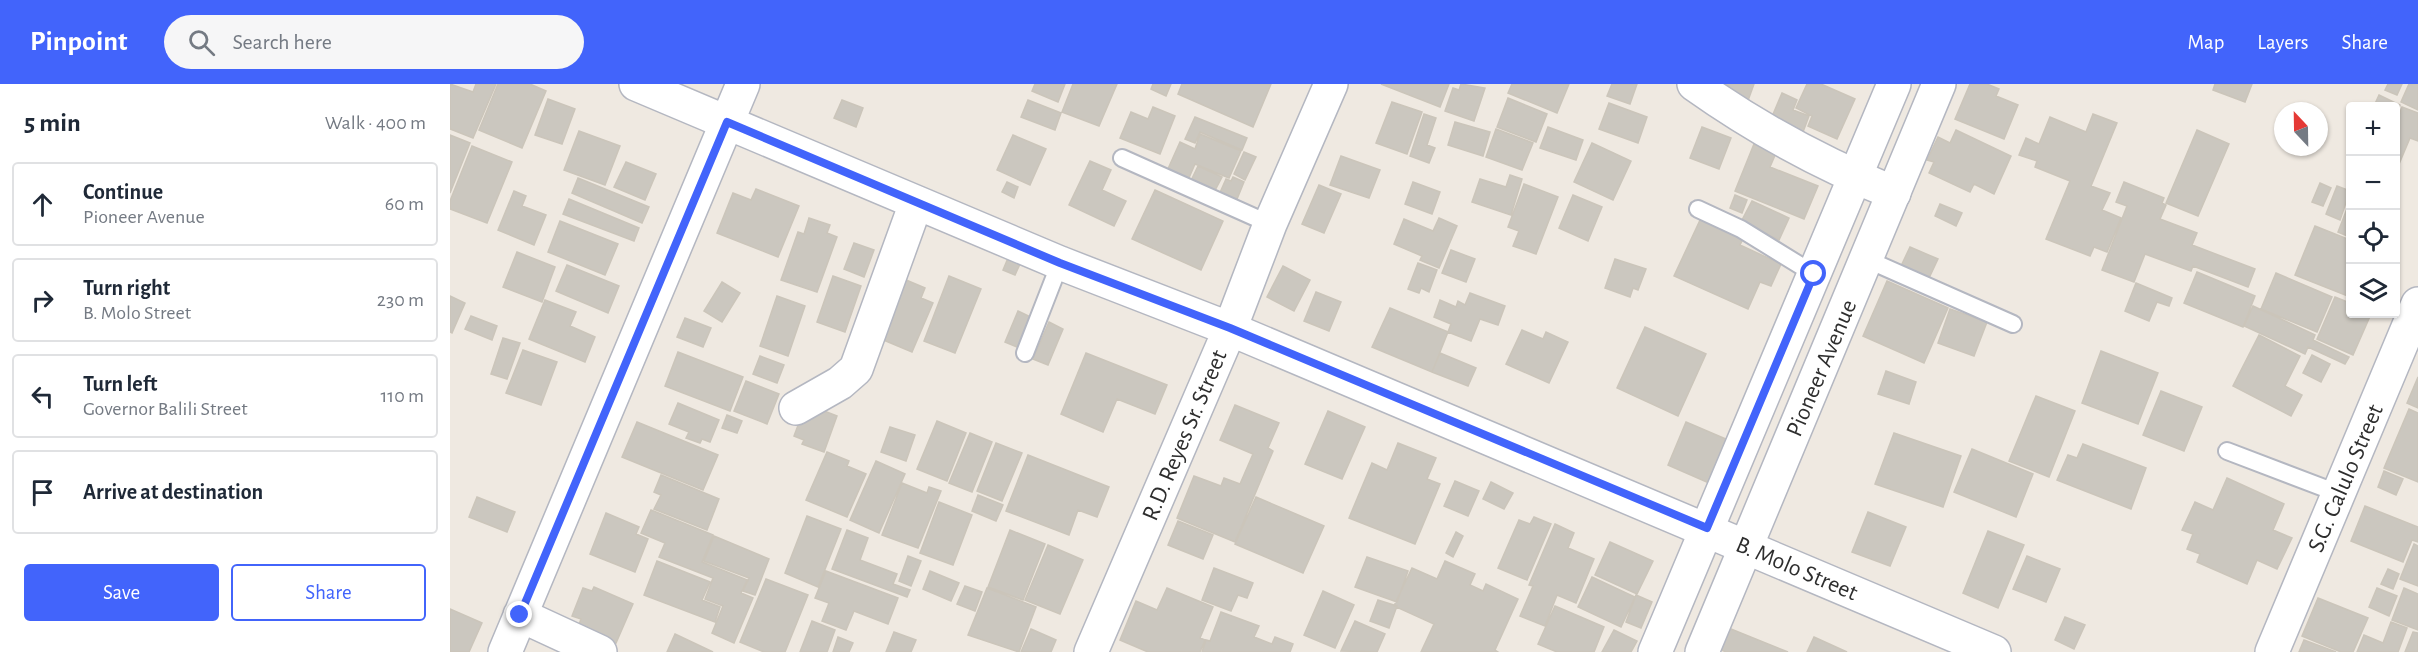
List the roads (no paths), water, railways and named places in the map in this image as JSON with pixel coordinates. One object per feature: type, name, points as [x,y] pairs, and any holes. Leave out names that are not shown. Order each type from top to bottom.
[{"type":"street","name":"B. Molo Street","points":[[636,84],[1060,263],[1230,328],[1707,528],[1994,652]]},
{"type":"street","points":[[505,652],[743,84]]},
{"type":"street","name":"R.D. Reyes Sr. Street","points":[[1091,652],[1230,328],[1270,225],[1331,84]]},
{"type":"street","points":[[1694,84],[1787,142],[1855,177],[1894,193]]},
{"type":"street","name":"Pioneer Avenue","points":[[1655,652],[1894,84]]},
{"type":"street","name":"Pioneer Avenue","points":[[1702,652],[1939,84]]},
{"type":"street","points":[[796,408],[840,383],[856,369],[916,202]]},
{"type":"street","name":"S.G. Calulo Street","points":[[2272,652],[2418,304]]},
{"type":"street","points":[[520,615],[600,652]]},
{"type":"lane","points":[[1122,158],[1270,225]]},
{"type":"lane","points":[[1698,209],[1741,229],[1814,274]]},
{"type":"lane","points":[[1866,259],[2013,324]]},
{"type":"lane","points":[[1025,353],[1060,263]]},
{"type":"lane","points":[[2227,451],[2340,494]]}]
